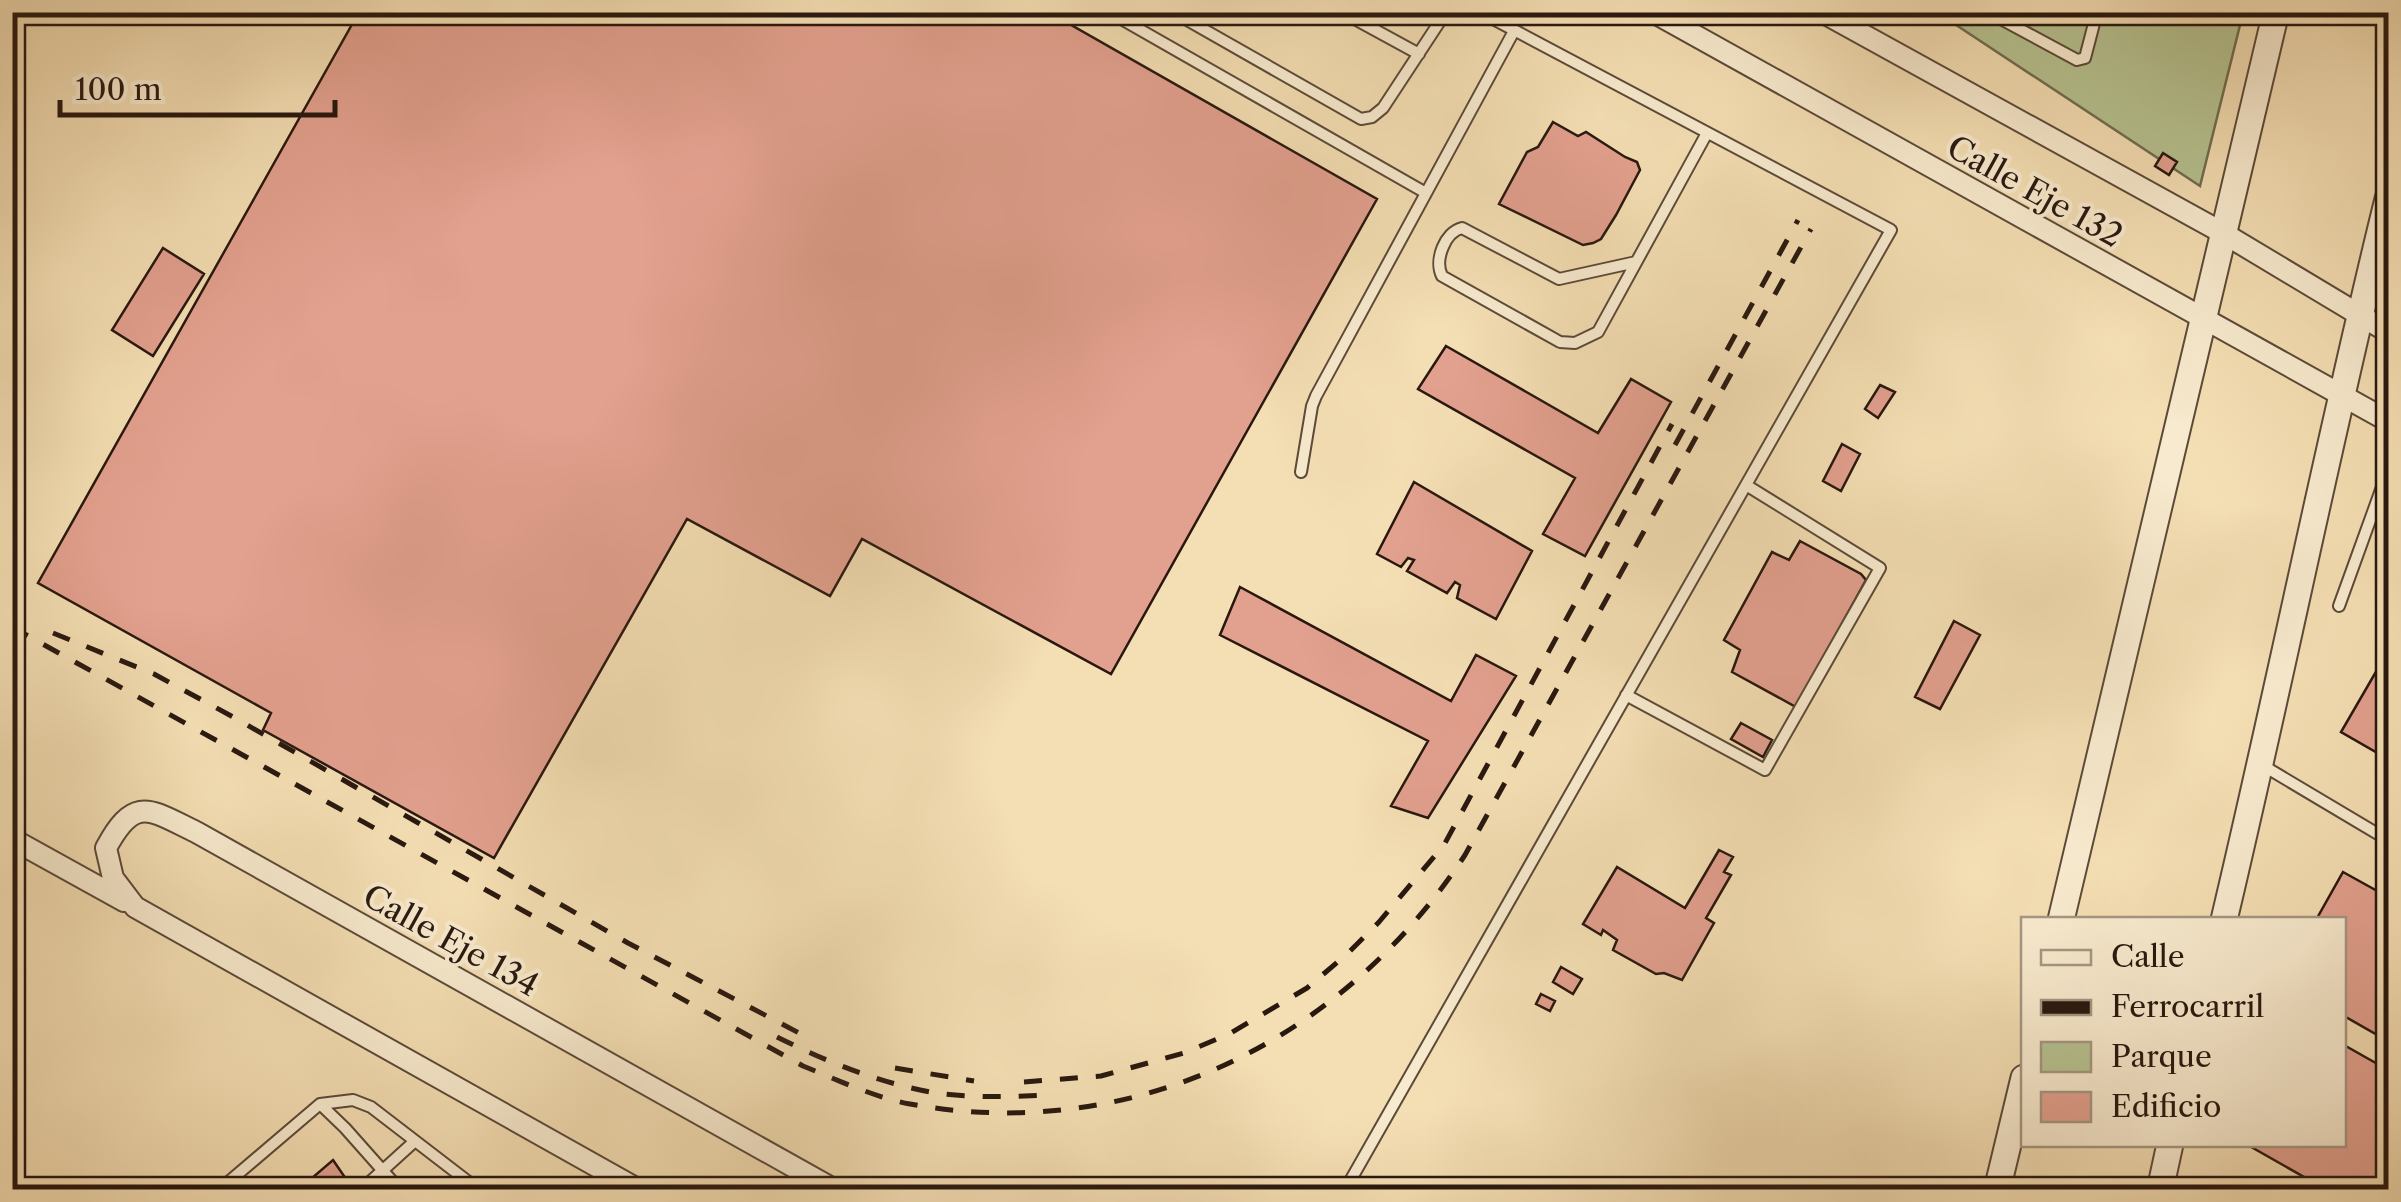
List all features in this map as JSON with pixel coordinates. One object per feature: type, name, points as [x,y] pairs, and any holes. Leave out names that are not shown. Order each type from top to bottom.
[{"type":"street","name":"Calle Eje 132","points":[[1653,12],[2204,320],[2385,415]]},
{"type":"street","name":"Calle Eje 132","points":[[1822,12],[2223,233],[2388,332]]},
{"type":"street","points":[[2062,917],[2276,12]]},
{"type":"street","points":[[2225,917],[2388,200]]},
{"type":"street","name":"Calle Eje 134","points":[[135,907],[113,878],[106,848],[117,826],[134,812],[148,809],[213,841],[835,1190]]},
{"type":"street","name":"Calle Eje 134","points":[[12,839],[639,1190]]},
{"type":"street","points":[[1997,1190],[2021,1090]]},
{"type":"street","points":[[2160,1190],[2169,1147]]},
{"type":"lane","points":[[1118,12],[1116,16],[1426,192]]},
{"type":"lane","points":[[1172,12],[1361,119],[1372,117],[1383,108],[1446,12]]},
{"type":"lane","points":[[1342,12],[1419,54]]},
{"type":"lane","points":[[1344,1190],[1891,230],[1480,12]]},
{"type":"lane","points":[[1988,12],[2077,60],[2085,58],[2097,12]]},
{"type":"lane","points":[[1300,472],[1316,396],[1514,31]]},
{"type":"lane","points":[[1636,262],[1559,279],[1456,228],[1449,234],[1438,265],[1442,276],[1560,342],[1575,343],[1598,332],[1707,133]]},
{"type":"lane","points":[[1626,695],[1766,770],[1880,568],[1746,484]]},
{"type":"lane","points":[[2339,606],[2382,487],[2388,489]]},
{"type":"lane","points":[[2261,765],[2388,840]]},
{"type":"lane","points":[[219,1190],[320,1104],[353,1100],[371,1108],[479,1190]]},
{"type":"lane","points":[[320,1104],[400,1190]]},
{"type":"lane","points":[[360,1190],[415,1141]]},
{"type":"green space","points":[[1938,13],[2243,13],[2200,186]]},
{"type":"building","points":[[359,12],[1063,12],[1059,18],[1377,199],[1111,674],[862,539],[830,596],[687,519],[494,858],[263,730],[271,713],[38,583]]},
{"type":"building","points":[[1553,122],[1578,136],[1586,132],[1637,162],[1640,170],[1601,239],[1593,243],[1583,245],[1499,204],[1527,152],[1538,147]]},
{"type":"building","points":[[2163,153],[2177,162],[2169,175],[2155,166]]},
{"type":"building","points":[[163,248],[204,274],[153,356],[112,330]]},
{"type":"building","points":[[1446,346],[1598,433],[1631,379],[1671,402],[1585,556],[1543,534],[1575,478],[1418,389]]},
{"type":"building","points":[[1880,385],[1895,392],[1878,418],[1865,409]]},
{"type":"building","points":[[1842,444],[1860,454],[1841,491],[1823,481]]},
{"type":"building","points":[[1414,482],[1532,551],[1496,619],[1457,598],[1460,585],[1455,582],[1447,593],[1407,571],[1414,560],[1408,558],[1401,567],[1377,554]]},
{"type":"building","points":[[1800,541],[1866,580],[1796,707],[1732,672],[1740,650],[1724,640],[1772,552],[1789,560]]},
{"type":"building","points":[[1240,587],[1451,701],[1476,655],[1516,676],[1428,818],[1391,806],[1428,741],[1220,635]]},
{"type":"building","points":[[1954,621],[1980,635],[1940,709],[1915,697]]},
{"type":"building","points":[[2388,651],[2388,759],[2341,732]]},
{"type":"building","points":[[1741,723],[1772,740],[1763,757],[1731,739]]},
{"type":"building","points":[[1719,850],[1733,857],[1724,872],[1731,875],[1706,918],[1714,923],[1682,980],[1656,974],[1613,950],[1617,940],[1603,930],[1601,935],[1583,924],[1617,867],[1685,908]]},
{"type":"building","points":[[2343,872],[2388,897],[2388,1041],[2346,1017],[2346,917],[2318,917]]},
{"type":"building","points":[[1561,967],[1582,979],[1573,994],[1553,982]]},
{"type":"building","points":[[1541,994],[1555,1001],[1550,1011],[1536,1004]]},
{"type":"building","points":[[2346,1046],[2388,1070],[2388,1190],[2327,1190],[2251,1147],[2346,1147]]},
{"type":"building","points":[[333,1160],[344,1176],[328,1190],[298,1190]]},
{"type":"railway","points":[[1675,445],[1798,220]]},
{"type":"railway","points":[[12,627],[803,1066],[842,1082],[910,1104],[993,1113],[1074,1109],[1151,1092],[1225,1065],[1295,1026],[1358,978],[1415,921],[1465,855],[1811,229]]},
{"type":"railway","points":[[1024,1082],[1101,1076],[1184,1053],[1229,1034],[1307,988],[1379,922],[1444,845],[1672,424]]},
{"type":"railway","points":[[53,633],[154,674],[628,943],[801,1034]]},
{"type":"railway","points":[[777,1037],[852,1070],[910,1088],[973,1096],[1047,1095]]},
{"type":"railway","points":[[895,1068],[974,1081]]}]
